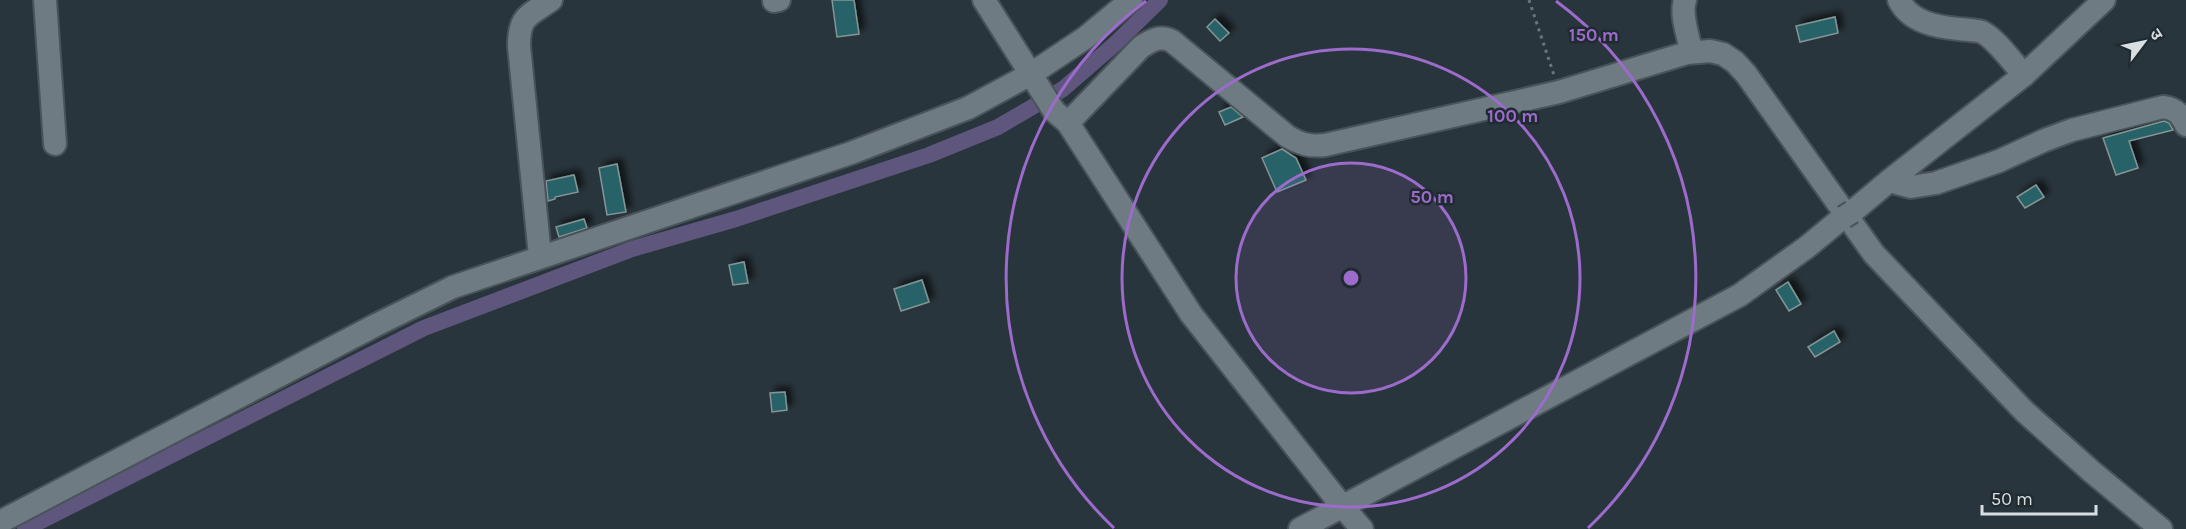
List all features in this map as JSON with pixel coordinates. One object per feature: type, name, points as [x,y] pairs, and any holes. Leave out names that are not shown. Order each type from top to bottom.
[{"type":"street","points":[[45,0],[55,144]]},
{"type":"street","points":[[540,256],[519,28],[525,18],[551,0]]},
{"type":"street","points":[[984,0],[1185,305],[1362,529]]},
{"type":"street","points":[[0,522],[444,292],[540,256],[851,153],[1036,82],[1131,0]]},
{"type":"street","points":[[1061,117],[1141,47],[1152,40],[1165,37],[1297,143],[1310,146],[1325,145],[1559,92],[1687,53],[1692,46],[1683,10],[1685,0]]},
{"type":"street","points":[[1899,0],[1912,16],[1928,23],[1982,33],[1993,41],[2024,75]]},
{"type":"street","points":[[1300,529],[1740,295],[1807,247],[2024,75],[2104,0]]},
{"type":"street","points":[[1692,46],[1723,54],[1735,62],[1848,214],[1874,254],[2016,403],[2091,471],[2162,529]]},
{"type":"street","points":[[1889,180],[1911,187],[1936,183],[2000,161],[2059,134],[2163,107],[2177,111],[2186,125]]},
{"type":"path","points":[[1529,0],[1559,92]]},
{"type":"building","points":[[832,0],[854,0],[859,34],[837,37]]},
{"type":"building","points":[[1835,17],[1838,33],[1800,42],[1796,26]]},
{"type":"building","points":[[1215,19],[1229,33],[1220,41],[1207,27]]},
{"type":"building","points":[[1231,107],[1243,117],[1225,125],[1219,112]]},
{"type":"building","points":[[2164,121],[2169,123],[2173,130],[2129,141],[2138,168],[2116,175],[2103,138]]},
{"type":"building","points":[[1282,149],[1296,158],[1306,180],[1277,192],[1262,158]]},
{"type":"building","points":[[617,164],[626,212],[607,215],[599,168]]},
{"type":"building","points":[[574,175],[578,192],[555,197],[548,201],[546,181]]},
{"type":"building","points":[[2036,185],[2044,197],[2025,208],[2017,197]]},
{"type":"building","points":[[584,219],[587,228],[559,237],[556,227]]},
{"type":"building","points":[[744,262],[748,283],[733,285],[729,265]]},
{"type":"building","points":[[922,280],[929,302],[901,311],[894,289]]},
{"type":"building","points":[[1788,282],[1801,304],[1789,311],[1776,290]]},
{"type":"building","points":[[1834,331],[1840,342],[1815,357],[1808,347]]},
{"type":"building","points":[[785,392],[787,410],[772,412],[770,393]]},
{"type":"waterway","points":[[25,529],[424,328],[632,249],[736,219],[929,155],[998,127],[1063,89],[1116,43],[1160,0]]}]
